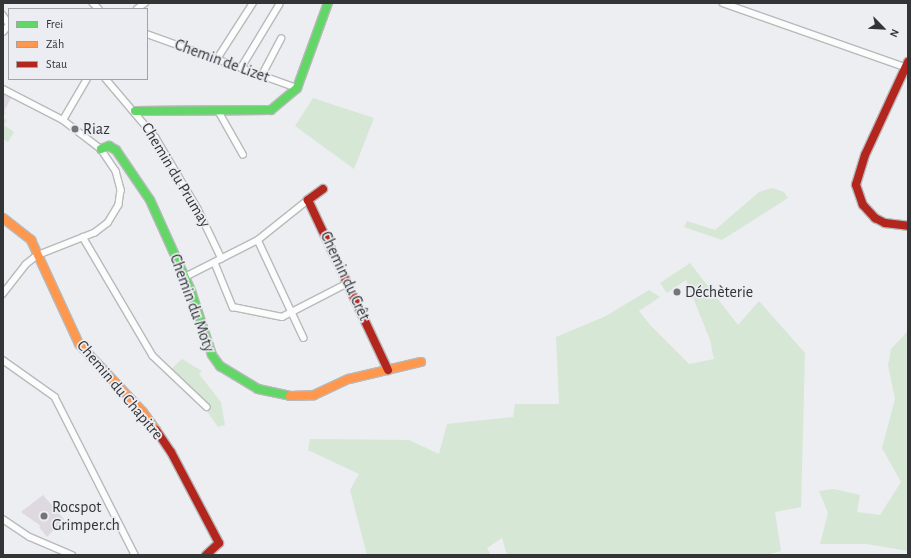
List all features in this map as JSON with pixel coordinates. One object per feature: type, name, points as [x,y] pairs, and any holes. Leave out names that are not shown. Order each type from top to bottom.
[{"type":"street","points":[[217,59],[253,3]]},
{"type":"street","points":[[135,111],[271,110],[282,103],[297,88],[328,3]]},
{"type":"street","points":[[723,3],[907,65],[865,155],[856,185],[863,205],[875,218],[885,223],[908,226]]},
{"type":"street","points":[[241,68],[279,5]]},
{"type":"street","name":"Chemin de Lizet","points":[[148,34],[297,88]]},
{"type":"street","points":[[262,75],[281,39]]},
{"type":"street","points":[[63,120],[86,80]]},
{"type":"street","name":"Chemin du Prumay","points":[[107,80],[148,125],[175,169],[222,259]]},
{"type":"street","points":[[3,89],[63,120],[100,150],[118,176],[120,199],[108,223],[83,237],[37,256],[26,265],[3,294]]},
{"type":"street","points":[[218,110],[244,154]]},
{"type":"street","name":"Chemin du Moty","points":[[100,150],[109,146],[116,150],[150,200],[185,277],[213,358],[220,366],[258,389],[296,397],[314,395],[349,379],[421,362]]},
{"type":"street","points":[[185,277],[258,240],[323,189]]},
{"type":"street","name":"Chemin du Crêt","points":[[308,200],[388,370]]},
{"type":"street","name":"Chemin du Chapitre","points":[[3,218],[31,240],[37,256],[80,344],[95,364],[142,412],[171,452],[219,543],[206,555]]},
{"type":"street","points":[[83,237],[153,356],[207,407]]},
{"type":"street","points":[[258,240],[304,338]]},
{"type":"street","points":[[215,263],[233,307],[282,317],[348,283]]},
{"type":"street","points":[[3,360],[55,397],[135,555]]},
{"type":"street","points":[[3,520],[30,537],[72,555]]},
{"type":"green space","points":[[313,98],[374,118],[354,169],[295,126]]},
{"type":"green space","points":[[3,110],[6,112],[3,118]]},
{"type":"green space","points":[[3,118],[7,120],[4,125],[14,132],[8,142],[3,139]]},
{"type":"green space","points":[[772,188],[784,192],[788,198],[722,240],[684,227],[687,221],[715,230],[759,192]]},
{"type":"green space","points":[[690,263],[738,325],[759,301],[805,353],[801,507],[775,512],[781,551],[768,555],[507,555],[502,538],[487,548],[491,555],[367,555],[350,490],[359,474],[308,450],[310,439],[409,440],[439,454],[447,424],[513,417],[515,404],[559,404],[556,337],[606,316],[649,290],[660,297],[639,311],[652,327],[689,364],[714,359],[710,340],[686,280],[667,293],[660,283]]},
{"type":"green space","points":[[908,331],[908,551],[866,544],[820,544],[828,513],[819,491],[834,489],[860,495],[857,512],[880,515],[901,482],[882,448],[895,399],[888,365],[891,349]]},
{"type":"green space","points":[[182,359],[202,371],[199,374],[221,402],[225,425],[218,427],[201,403],[170,370]]},
{"type":"building","points":[[3,94],[11,98],[3,113]]},
{"type":"building","name":"Rocspot Grimper.ch","points":[[43,495],[64,519],[47,537],[39,527],[41,526],[21,512]]},
{"type":"traffic: fast","points":[[135,111],[271,110],[297,88],[328,3]]},
{"type":"traffic: fast","points":[[101,149],[109,146],[116,150],[150,200],[191,291],[212,355],[220,366],[258,389],[290,396]]},
{"type":"traffic: slow","points":[[3,218],[31,240],[79,344],[143,412],[156,430]]},
{"type":"traffic: slow","points":[[290,396],[314,395],[349,379],[421,362]]},
{"type":"traffic: jam","points":[[908,62],[865,155],[856,185],[863,205],[875,218],[885,223],[908,226]]},
{"type":"traffic: jam","points":[[323,189],[308,200],[388,370]]},
{"type":"traffic: jam","points":[[156,430],[171,452],[219,543],[206,555]]},
{"type":"place","name":"Riaz","points":[[75,129]]},
{"type":"place","name":"Déchèterie","points":[[677,292]]},
{"type":"place","name":"Rocspot Grimper.ch","points":[[44,516]]}]
